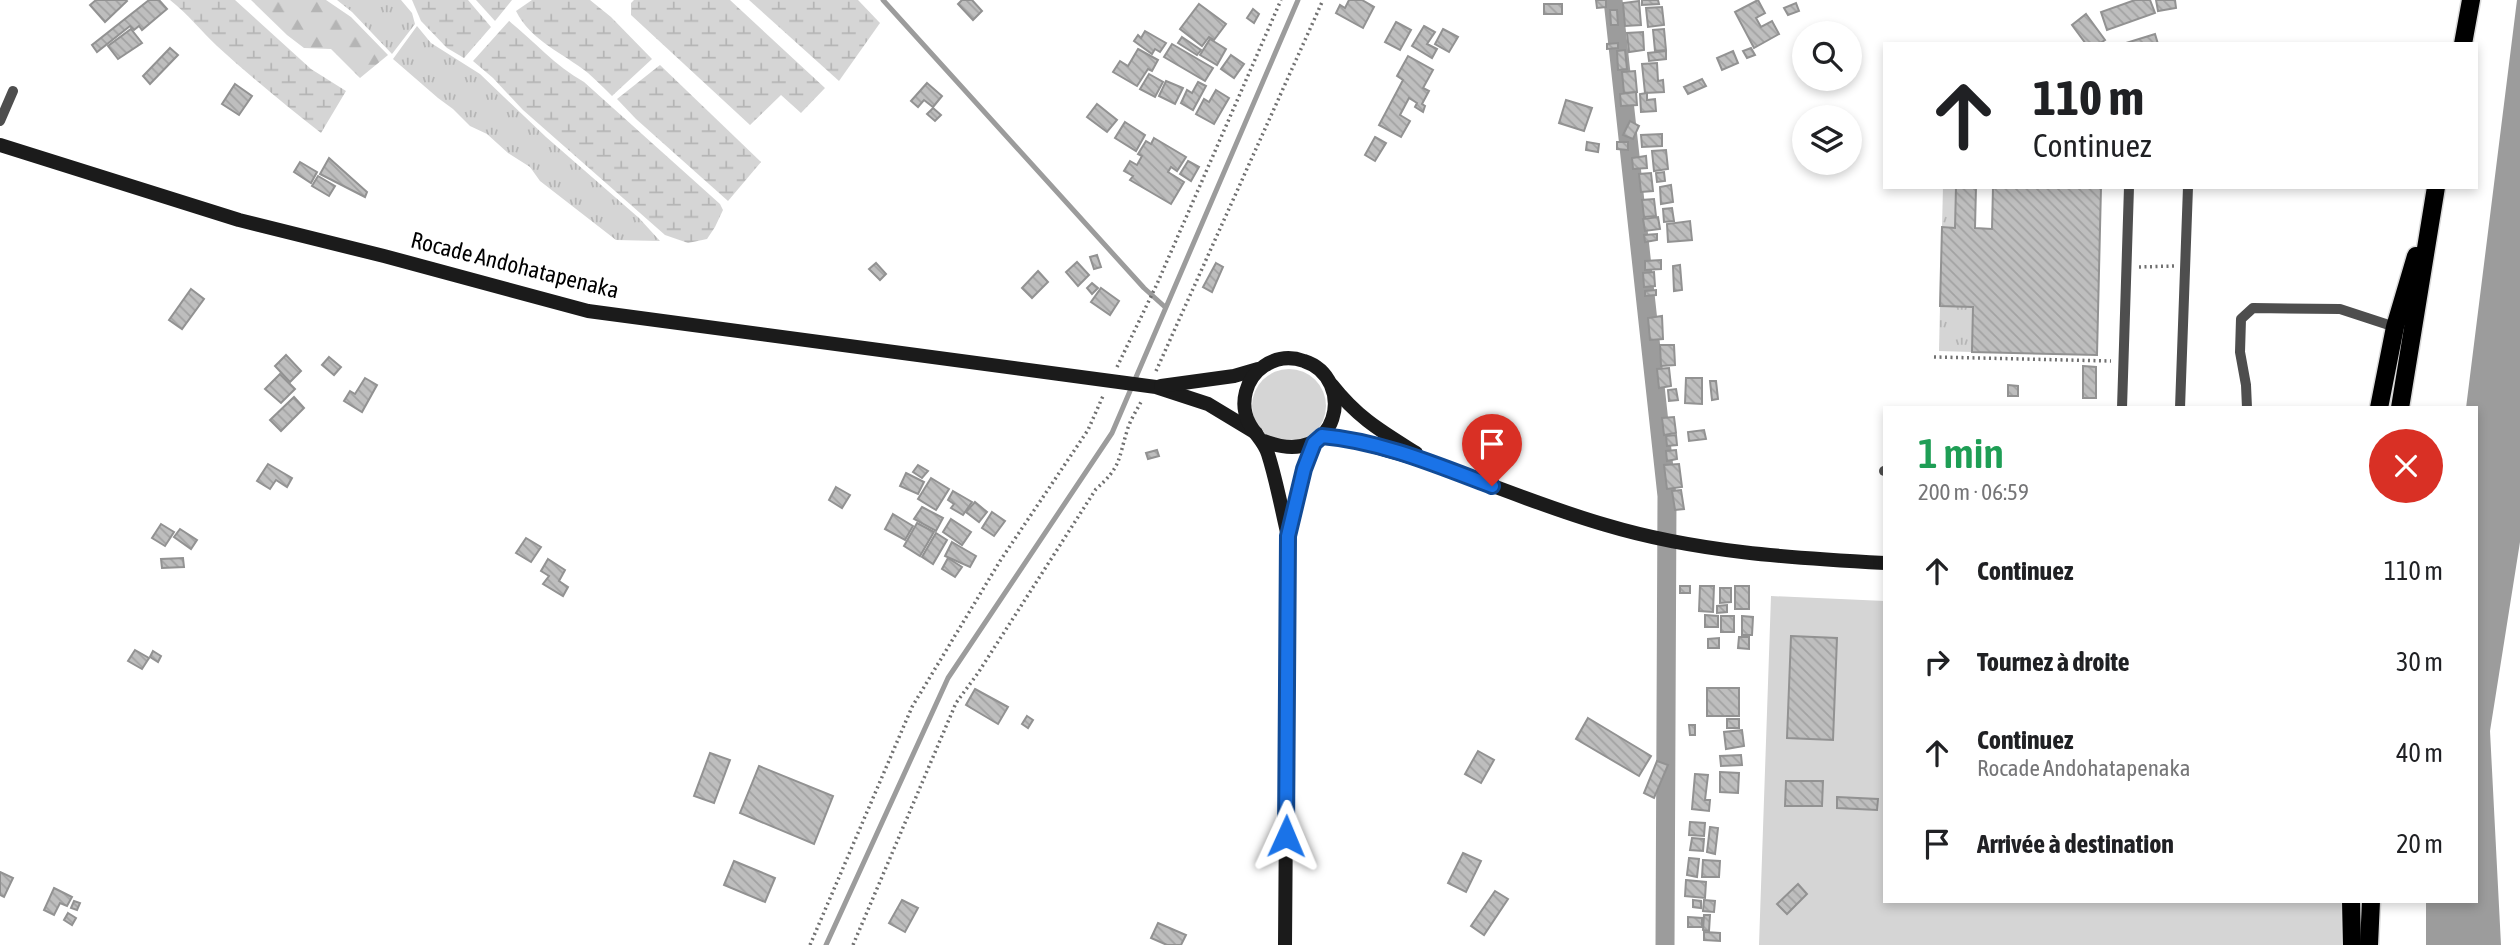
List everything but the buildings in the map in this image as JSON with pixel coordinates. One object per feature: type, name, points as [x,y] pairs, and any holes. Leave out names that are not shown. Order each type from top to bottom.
[{"type":"main road","points":[[2463,42],[2471,0]]},
{"type":"main road","name":"Rocade Andohatapenaka","points":[[0,145],[239,220],[397,259],[588,312],[1151,386]]},
{"type":"main road","points":[[2400,406],[2436,189]]},
{"type":"main road","points":[[2379,406],[2395,327],[2431,213]]},
{"type":"main road","points":[[1151,386],[1234,376],[1260,369],[1284,358],[1297,359],[1310,363],[1329,381],[1350,408],[1377,429],[1432,463]]},
{"type":"main road","points":[[1260,369],[1245,393],[1244,407],[1248,421],[1260,437],[1288,536]]},
{"type":"main road","points":[[1285,945],[1288,536],[1304,469],[1335,410],[1329,381]]},
{"type":"main road","points":[[1151,386],[1208,404],[1281,448],[1297,448],[1318,439],[1345,438],[1432,463],[1535,503],[1607,526],[1704,548],[1883,563]]},
{"type":"main road","points":[[2351,903],[2352,945]]},
{"type":"main road","points":[[2369,945],[2371,903]]},
{"type":"lane","points":[[0,121],[13,91]]},
{"type":"lane","points":[[2122,406],[2129,189]]},
{"type":"lane","points":[[2180,406],[2188,189]]},
{"type":"lane","points":[[2246,406],[2246,385],[2240,352],[2241,319],[2248,310],[2257,307],[2340,309],[2395,327]]},
{"type":"path","points":[[810,945],[912,707],[1000,561],[1088,430],[1115,381],[1148,299],[1157,284],[1281,0]]},
{"type":"path","points":[[853,945],[956,703],[1096,489],[1111,476],[1123,452],[1127,430],[1151,386],[1323,0]]},
{"type":"path","points":[[2127,268],[2185,266]]},
{"type":"path","points":[[1934,357],[2123,361]]},
{"type":"green space","points":[[170,0],[235,0],[311,69],[346,91],[321,133],[268,91]]},
{"type":"green space","points":[[251,0],[326,0],[351,17],[388,55],[360,78],[331,49],[304,48]]},
{"type":"green space","points":[[337,0],[401,0],[412,13],[415,24],[392,54]]},
{"type":"green space","points":[[412,0],[468,0],[491,27],[464,58],[447,48],[421,21]]},
{"type":"green space","points":[[476,0],[512,0],[495,21]]},
{"type":"green space","points":[[532,0],[590,0],[611,17],[652,59],[612,96],[588,73],[530,31],[516,11]]},
{"type":"green space","points":[[634,0],[730,0],[825,88],[801,113],[781,95],[750,125],[631,15],[631,3]]},
{"type":"green space","points":[[749,0],[858,0],[880,23],[839,81]]},
{"type":"green space","points":[[509,21],[554,61],[584,82],[720,204],[723,210],[707,239],[688,243],[665,235],[523,110],[473,61]]},
{"type":"green space","points":[[417,26],[431,43],[480,74],[546,137],[639,218],[660,241],[616,240],[540,181],[530,167],[508,153],[487,134],[470,126],[393,59]]},
{"type":"green space","points":[[660,65],[761,162],[728,201],[617,99]]},
{"type":"green space","points":[[1943,189],[1956,189],[1955,228],[1942,227]]},
{"type":"green space","points":[[1940,306],[1973,307],[1972,352],[1939,351]]},
{"type":"green space","points":[[1289,369],[1303,372],[1315,380],[1323,392],[1326,406],[1323,420],[1315,432],[1303,440],[1289,443],[1275,440],[1263,432],[1255,420],[1252,406],[1255,392],[1263,380],[1275,372]]},
{"type":"green space","points":[[1771,596],[1883,601],[1883,903],[2347,903],[2346,945],[1759,945]]},
{"type":"shaded area","points":[[2517,0],[2520,0],[2520,542],[2490,731],[2501,945],[2426,945],[2426,903],[2478,903],[2478,406],[2466,406]]},
{"type":"waterway","points":[[883,0],[1144,288],[1165,307]]},
{"type":"waterway","points":[[826,945],[948,678],[1112,433],[1298,0]]},
{"type":"waterway","points":[[1613,0],[1667,496],[1665,945]]},
{"type":"route","points":[[1286,836],[1288,536],[1304,469],[1314,443],[1322,436],[1345,438],[1432,463],[1492,486]]}]
